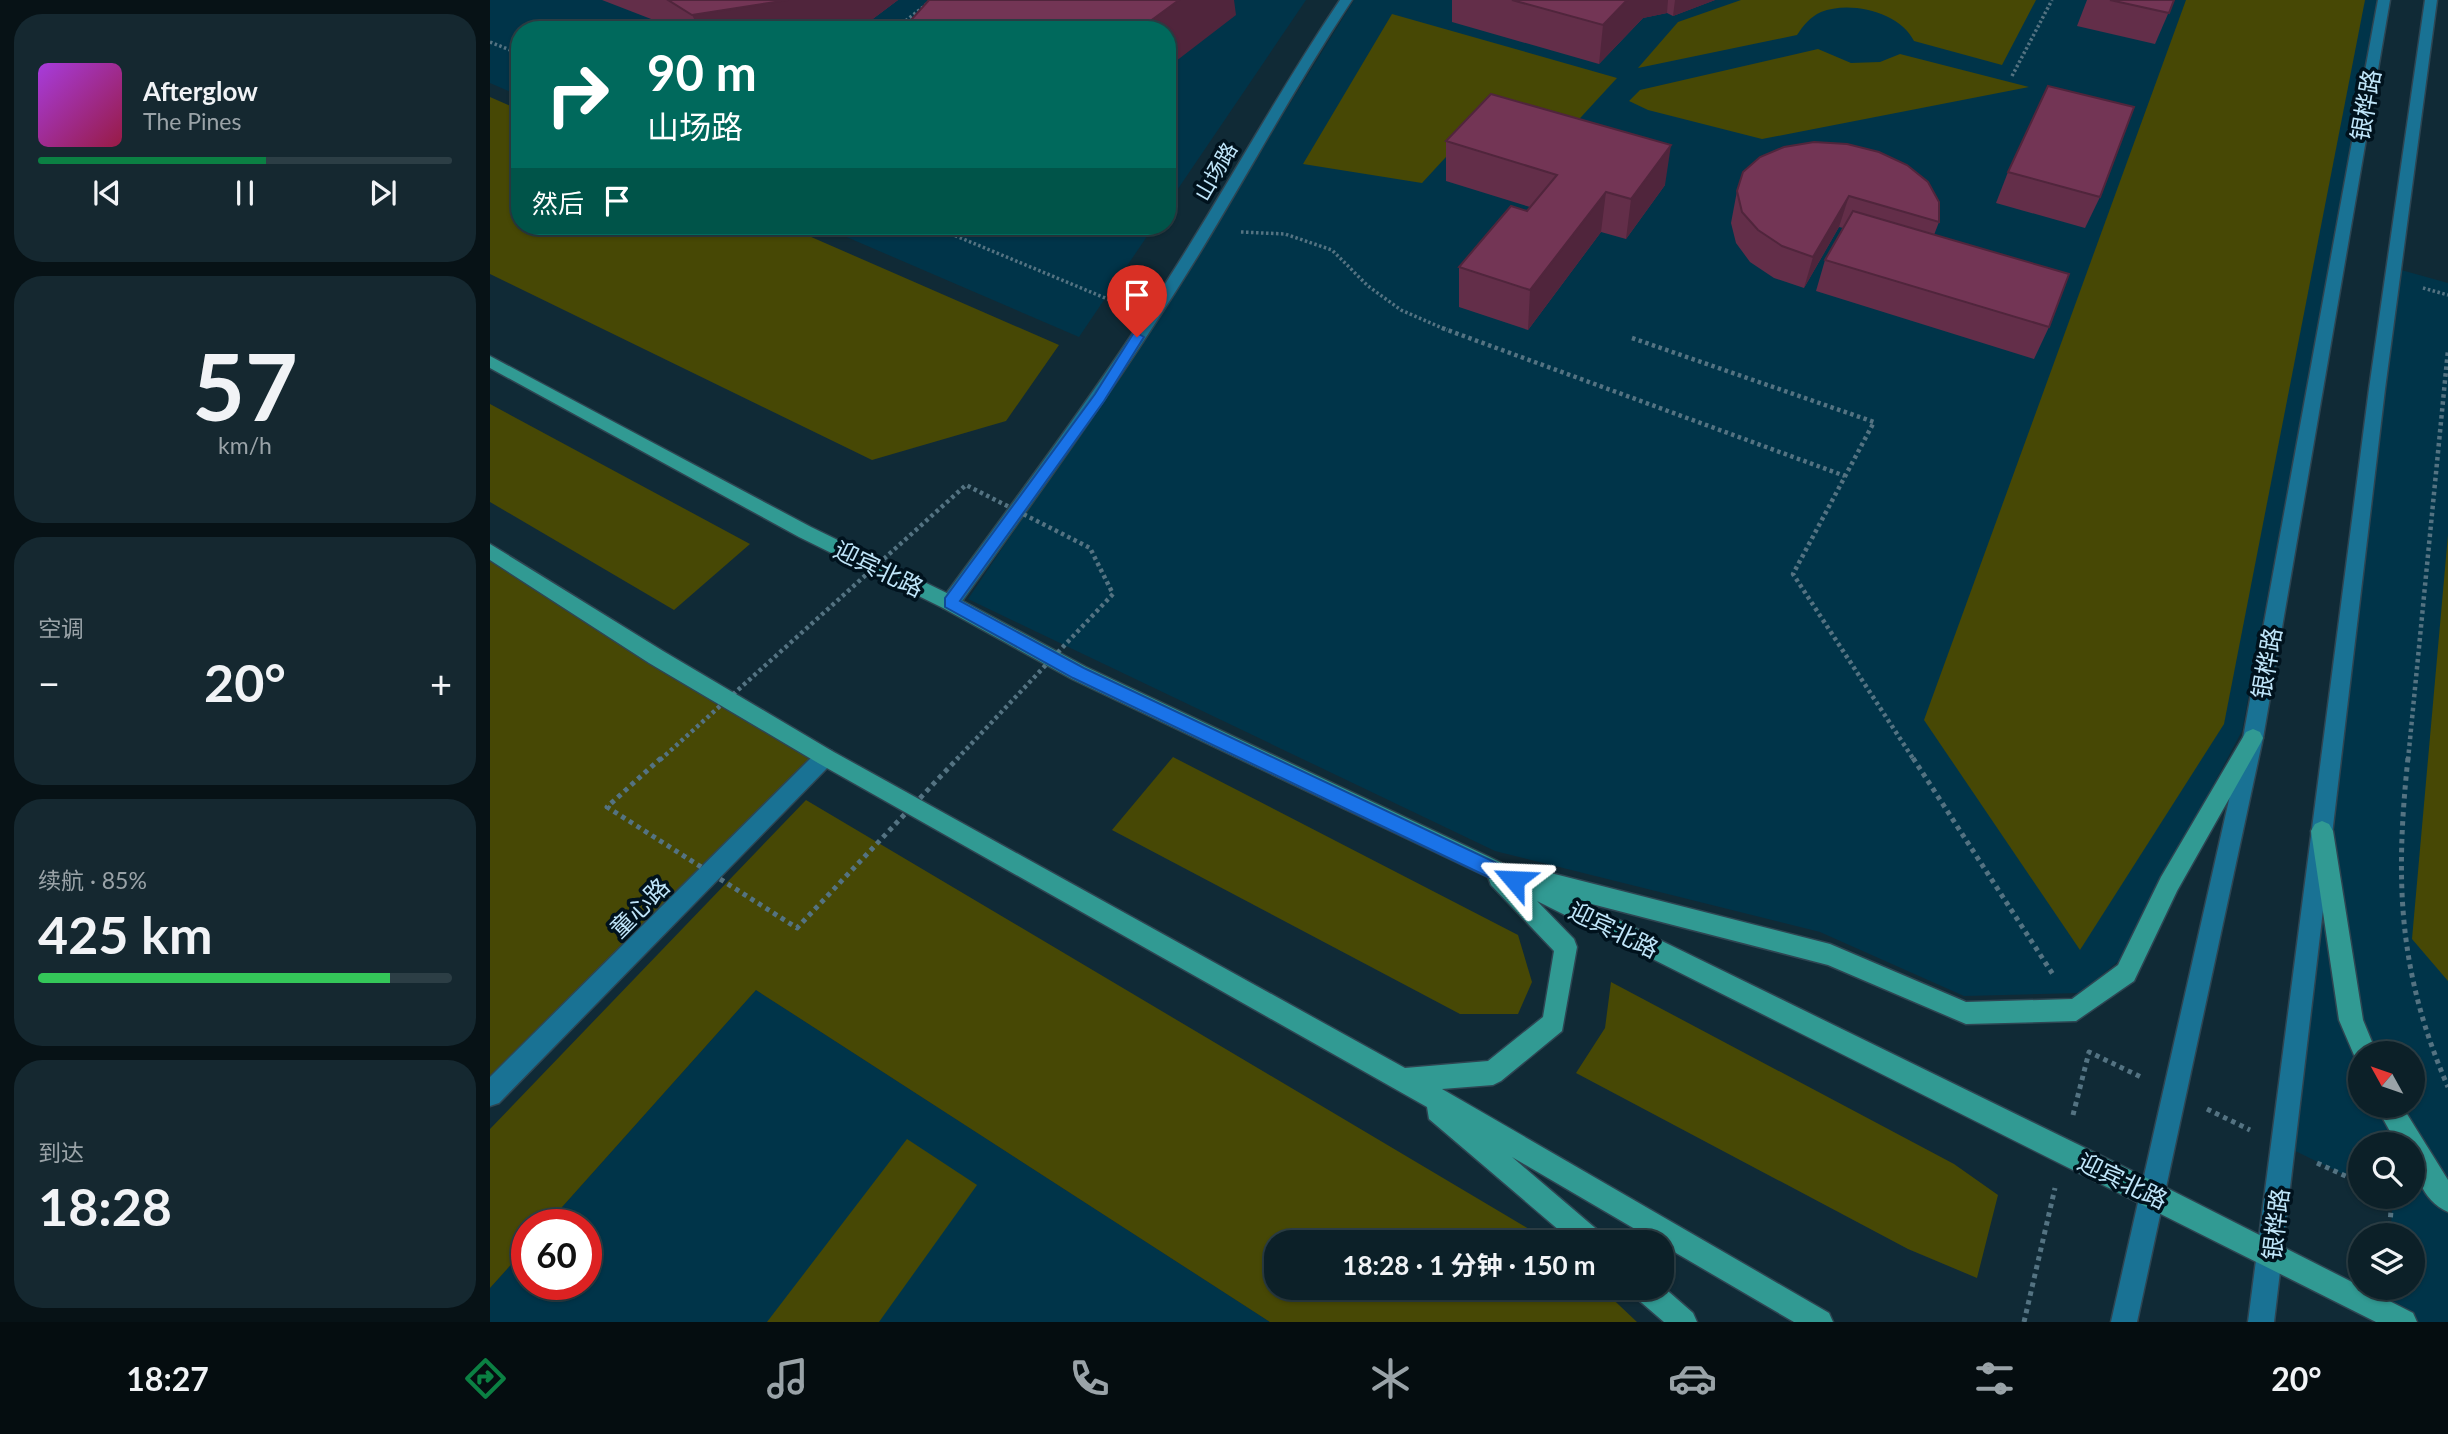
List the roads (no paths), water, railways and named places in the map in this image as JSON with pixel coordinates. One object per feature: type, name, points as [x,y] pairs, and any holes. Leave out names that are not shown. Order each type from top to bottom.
[{"type":"main road","name":"山场路","points":[[950,603],[1099,397],[1205,231],[1293,79],[1346,0]]},
{"type":"main road","name":"银桦路","points":[[2123,1322],[2253,738],[2384,0]]},
{"type":"main road","name":"银桦路","points":[[2261,1322],[2377,389],[2431,0]]},
{"type":"main road","name":"迎宾北路","points":[[490,361],[805,532],[950,603],[1051,657],[1489,867],[2152,1194],[2404,1322]]},
{"type":"main road","points":[[490,551],[824,757],[1403,1080],[1820,1322]]},
{"type":"main road","points":[[1489,867],[1830,955],[1966,1013],[2076,1010],[2126,973],[2169,884],[2253,738]]},
{"type":"main road","name":"童心路","points":[[490,1094],[824,757]]},
{"type":"main road","points":[[2322,831],[2351,1020],[2360,1041]]},
{"type":"main road","points":[[1403,1080],[1493,1073],[1554,1023],[1566,947],[1489,867]]},
{"type":"main road","points":[[1403,1080],[1577,1230]]},
{"type":"main road","points":[[2425,1168],[2448,1199]]},
{"type":"main road","points":[[1658,1300],[1684,1322]]}]
